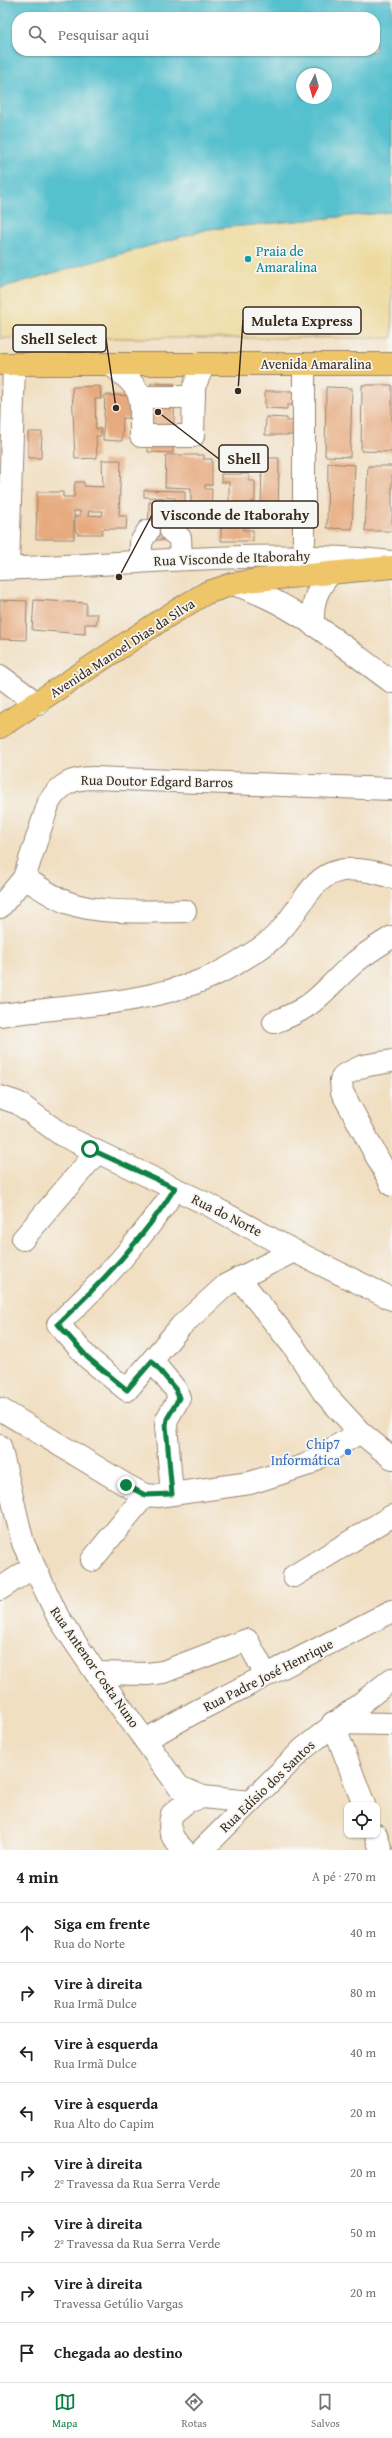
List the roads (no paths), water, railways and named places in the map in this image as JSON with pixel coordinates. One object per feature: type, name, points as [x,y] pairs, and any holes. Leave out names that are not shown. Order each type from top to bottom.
[{"type":"main road","name":"Avenida Amaralina","points":[[7,364],[392,364]]},
{"type":"main road","name":"Avenida Manoel Dias da Silva","points":[[0,727],[38,704],[166,617],[206,594],[233,584],[332,572],[392,567]]},
{"type":"street","points":[[4,569],[7,364]]},
{"type":"street","points":[[110,364],[137,387],[141,397],[141,436],[193,436],[194,387],[204,364]]},
{"type":"street","points":[[304,364],[304,542]]},
{"type":"street","points":[[141,397],[194,397]]},
{"type":"street","points":[[141,561],[141,542],[148,531]]},
{"type":"street","points":[[171,531],[180,538],[181,558]]},
{"type":"street","name":"Rua Visconde de Itaborahy","points":[[4,569],[181,558],[304,556],[392,562]]},
{"type":"street","points":[[314,625],[314,598],[318,589],[332,572]]},
{"type":"street","points":[[233,584],[262,594],[314,625],[392,682]]},
{"type":"street","points":[[0,676],[38,704]]},
{"type":"street","name":"Rua Doutor Edgard Barros","points":[[0,906],[24,878],[49,802],[55,793],[71,781],[93,778],[392,789]]},
{"type":"street","points":[[0,1015],[146,997],[204,980],[258,949],[283,926],[315,886],[334,870],[359,868],[392,877]]},
{"type":"street","points":[[24,878],[67,902],[80,906],[134,911],[185,911]]},
{"type":"street","points":[[274,1022],[297,1014],[312,1005],[355,963],[392,937]]},
{"type":"street","points":[[392,1061],[363,1066],[344,1076],[341,1080],[342,1092],[350,1110],[386,1163],[392,1184]]},
{"type":"street","name":"Rua do Norte","points":[[0,1097],[18,1104],[62,1135],[175,1188],[239,1220],[294,1251],[392,1299]]},
{"type":"street","points":[[23,1239],[97,1152]]},
{"type":"street","points":[[175,1188],[152,1222],[108,1274],[58,1324],[88,1358],[127,1390],[181,1326],[203,1304],[238,1278],[294,1251]]},
{"type":"street","points":[[238,1278],[294,1347],[324,1393],[360,1432],[392,1458]]},
{"type":"street","points":[[152,1361],[176,1390],[179,1398],[167,1419],[166,1425],[172,1494]]},
{"type":"street","points":[[0,1409],[98,1469],[145,1495],[172,1494],[250,1483],[279,1476],[306,1465],[360,1432]]},
{"type":"street","name":"Rua Antenor Costa Nuno","points":[[0,1446],[21,1536],[33,1566],[58,1617],[96,1673],[179,1787],[203,1797],[250,1802]]},
{"type":"street","points":[[92,1560],[145,1495]]},
{"type":"street","points":[[294,1576],[392,1516]]},
{"type":"street","points":[[0,1589],[33,1566]]},
{"type":"street","name":"Rua Padre José Henrique","points":[[145,1740],[266,1675],[392,1611]]},
{"type":"street","points":[[96,1673],[147,1674],[163,1672],[247,1640],[266,1675]]},
{"type":"street","name":"Rua Edísio dos Santos","points":[[202,1850],[303,1749],[333,1723],[392,1679]]},
{"type":"street","points":[[363,1802],[333,1723],[392,1724]]},
{"type":"street","name":"Rua Antenor Costa Nuno","points":[[184,1850],[174,1841],[170,1833],[172,1814],[188,1801],[203,1797]]},
{"type":"street","points":[[377,1838],[381,1850]]},
{"type":"water","points":[[0,0],[392,0],[392,212],[209,229],[0,288]]},
{"type":"place","name":"Praia de Amaralina","points":[[248,259]]},
{"type":"place","name":"Muleta Express","points":[[238,391]]},
{"type":"place","name":"Shell Select","points":[[116,408]]},
{"type":"place","name":"Shell","points":[[158,412]]},
{"type":"place","name":"Visconde de Itaborahy","points":[[119,577]]},
{"type":"place","name":"Chip7 Informática","points":[[348,1452]]}]
